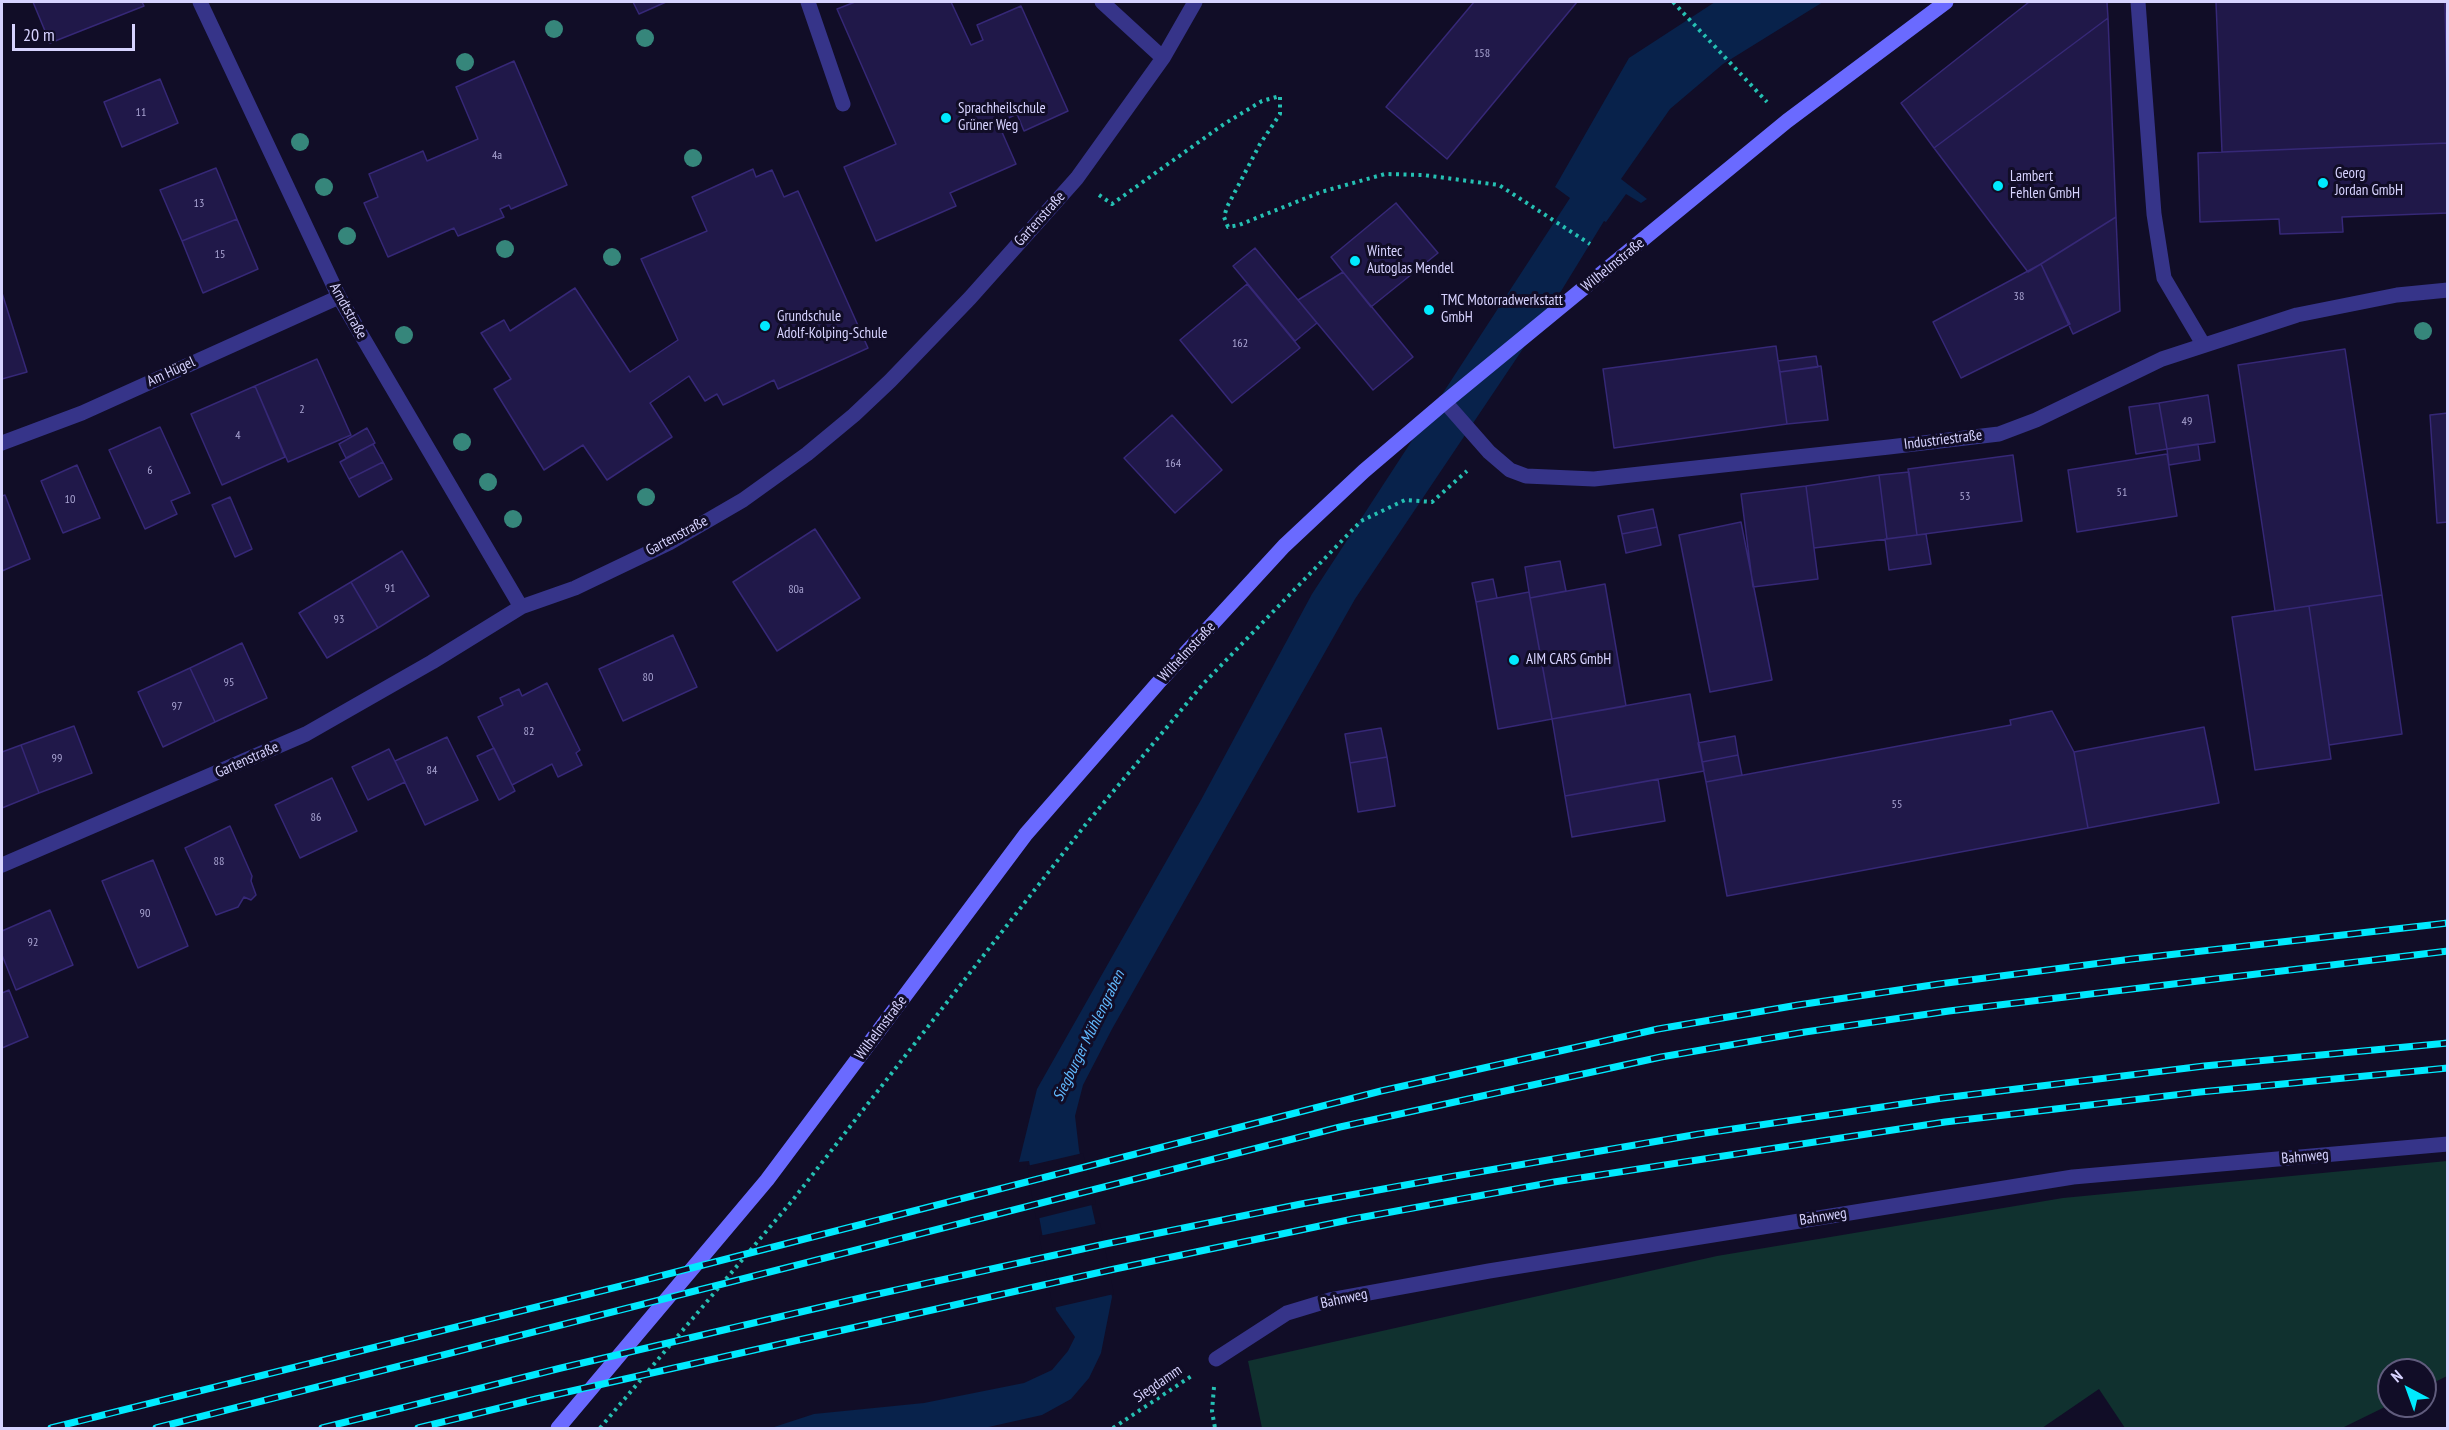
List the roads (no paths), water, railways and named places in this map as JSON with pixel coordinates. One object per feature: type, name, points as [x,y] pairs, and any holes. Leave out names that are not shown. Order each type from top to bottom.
[{"type":"main road","name":"Wilhelmstraße","points":[[558,1428],[767,1180],[1026,834],[1158,683],[1284,546],[1364,471],[1445,402],[1787,122],[1946,2]]},
{"type":"street","name":"Arndtstraße","points":[[200,2],[339,297],[521,607]]},
{"type":"street","points":[[808,2],[843,104]]},
{"type":"street","points":[[1102,2],[1162,58]]},
{"type":"street","name":"Gartenstraße","points":[[2,865],[306,734],[432,662],[521,607],[575,588],[669,543],[743,500],[807,454],[890,381],[970,298],[1077,178],[1162,58],[1195,2]]},
{"type":"street","points":[[2138,2],[2154,214],[2164,278],[2203,344]]},
{"type":"street","name":"Industriestraße","points":[[1445,402],[1488,452],[1510,470],[1526,476],[1594,479],[1999,434],[2036,420],[2162,359],[2203,344],[2297,315],[2397,296],[2448,290]]},
{"type":"street","name":"Am Hügel","points":[[2,443],[82,413],[339,297]]},
{"type":"street","name":"Bahnweg","points":[[1216,1359],[1287,1313],[1330,1300],[1478,1273],[2073,1177],[2448,1144]]},
{"type":"water","name":"Siegburger Mühlengraben","points":[[1715,2],[1823,2],[1723,64],[1670,109],[1621,179],[1647,199],[1641,203],[1626,194],[1606,222],[1604,221],[1555,301],[1355,599],[1112,1029],[1083,1085],[1075,1116],[1079,1150],[1112,1297],[1101,1353],[1089,1378],[1071,1399],[1042,1415],[984,1428],[771,1428],[814,1414],[924,1403],[1024,1383],[1052,1370],[1068,1351],[1075,1337],[1056,1310],[1029,1161],[1019,1162],[1037,1089],[1201,800],[1312,594],[1570,198],[1555,187],[1629,58]]},
{"type":"railway","points":[[51,1428],[633,1283],[1381,1091],[1658,1029],[1939,984],[2132,959],[2448,923]]},
{"type":"railway","points":[[156,1428],[1340,1127],[1661,1057],[1805,1032],[1949,1011],[2448,951]]},
{"type":"railway","points":[[322,1428],[561,1368],[869,1296],[1105,1244],[1301,1204],[1455,1176],[1699,1134],[1943,1098],[2204,1066],[2448,1043]]},
{"type":"railway","points":[[418,1428],[536,1399],[1110,1270],[1353,1219],[1554,1182],[1945,1122],[2200,1092],[2448,1068]]},
{"type":"place","name":"Sprachheilschule Grüner Weg","points":[[946,118]]},
{"type":"place","name":"Georg Jordan GmbH","points":[[2323,183]]},
{"type":"place","name":"Lambert Fehlen GmbH","points":[[1998,186]]},
{"type":"place","name":"Wintec Autoglas Mendel","points":[[1355,261]]},
{"type":"place","name":"TMC Motorradwerkstatt GmbH","points":[[1429,310]]},
{"type":"place","name":"Grundschule Adolf-Kolping-Schule","points":[[765,326]]},
{"type":"place","name":"AIM CARS GmbH","points":[[1514,660]]}]
